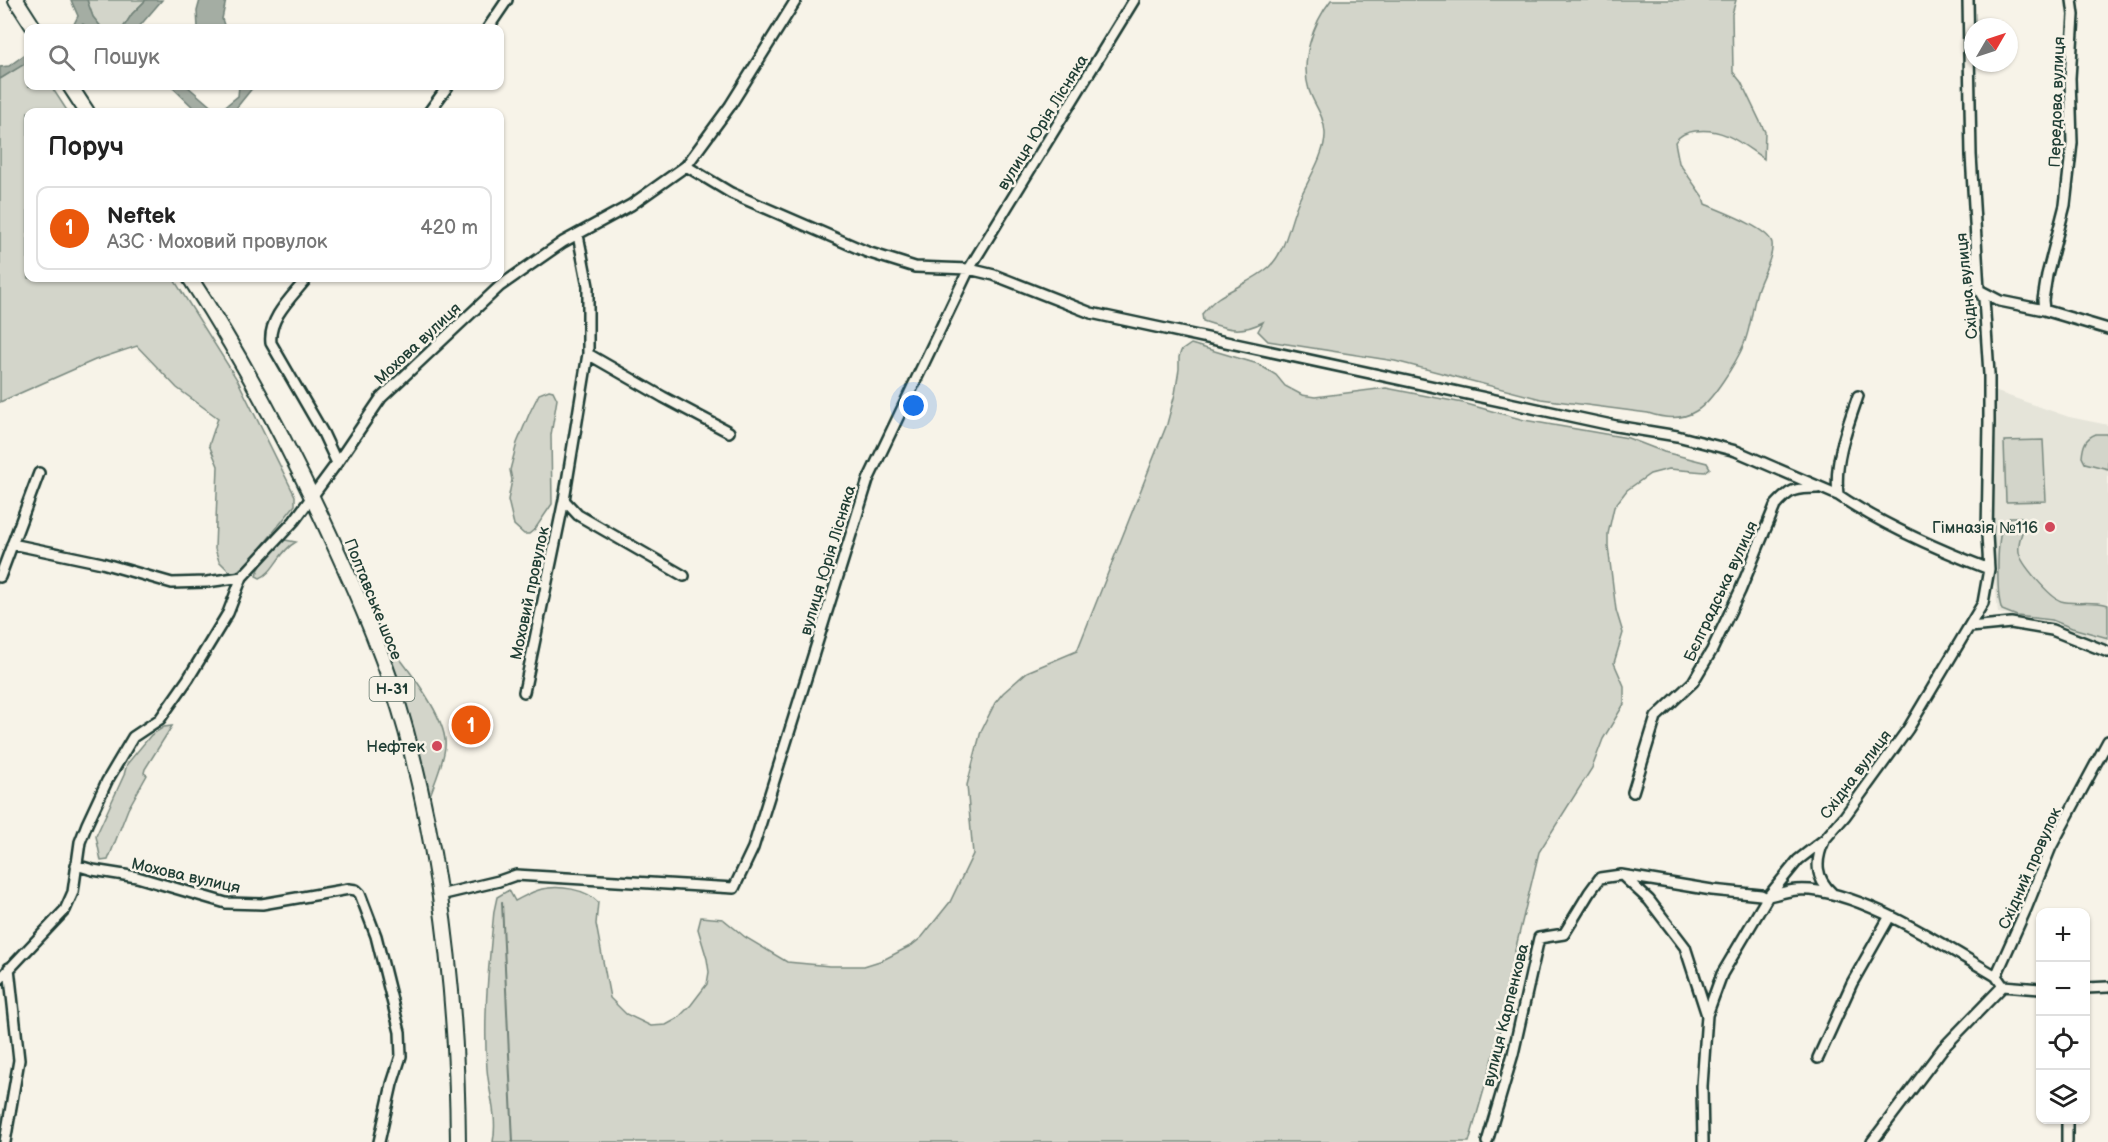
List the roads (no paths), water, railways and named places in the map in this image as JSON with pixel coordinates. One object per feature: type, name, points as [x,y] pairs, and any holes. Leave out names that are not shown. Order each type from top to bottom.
[{"type":"main road","points":[[16,0],[31,24]]},
{"type":"main road","points":[[73,90],[84,108]]},
{"type":"main road","name":"Полтавське шосе","points":[[192,282],[246,368],[311,495],[363,608],[405,730],[429,831],[440,895],[454,1019],[458,1142]]},
{"type":"street","points":[[491,24],[507,0]]},
{"type":"street","name":"Мохова вулиця","points":[[0,979],[65,910],[73,892],[80,843],[87,825],[107,781],[133,737],[160,719],[188,679],[228,613],[242,577],[294,521],[381,398],[500,286],[534,261],[631,205],[686,166],[730,106],[796,0]]},
{"type":"street","name":"вулиця Юрія Лісняка","points":[[440,895],[516,875],[734,888],[753,848],[868,480],[969,269],[1134,0]]},
{"type":"street","name":"Східна вулиця","points":[[1707,1014],[1722,974],[1768,897],[1798,860],[1825,839],[1845,816],[1908,729],[1983,603],[1989,569],[1987,535],[1989,374],[1984,299],[1979,290],[1971,155],[1968,0]]},
{"type":"street","name":"Передова вулиця","points":[[2044,310],[2043,300],[2047,275],[2065,206],[2072,143],[2070,78],[2074,15],[2072,0]]},
{"type":"street","points":[[432,108],[445,90]]},
{"type":"street","points":[[686,166],[731,193],[867,252],[915,267],[969,269],[994,275],[1091,313],[1609,425],[1677,436],[1736,451],[1838,495],[1879,519],[1950,554],[1989,569]]},
{"type":"street","name":"Моховий провулок","points":[[524,692],[564,500],[588,354],[588,286],[578,235]]},
{"type":"street","points":[[304,282],[276,318],[270,334],[270,343],[323,433],[337,463]]},
{"type":"street","points":[[1979,290],[2000,301],[2044,310],[2108,329]]},
{"type":"street","points":[[588,354],[729,432]]},
{"type":"street","points":[[1838,495],[1836,479],[1839,454],[1858,396]]},
{"type":"street","points":[[0,577],[39,473]]},
{"type":"street","name":"Бєлградська вулиця","points":[[1633,792],[1656,717],[1693,682],[1712,650],[1740,591],[1775,506],[1795,488],[1819,488]]},
{"type":"street","points":[[564,500],[578,515],[684,576]]},
{"type":"street","points":[[12,543],[102,563],[172,583],[207,582],[242,577]]},
{"type":"street","points":[[1970,627],[2012,623],[2052,630],[2108,652]]},
{"type":"street","name":"Східний провулок","points":[[1996,976],[2050,848],[2108,741]]},
{"type":"street","points":[[1825,839],[1818,854],[1817,866],[1823,886],[1832,893]]},
{"type":"street","name":"Мохова вулиця","points":[[76,865],[137,877],[226,903],[262,903],[349,889],[356,890],[360,894],[376,936],[400,1032],[401,1056],[379,1142]]},
{"type":"street","points":[[1622,875],[1650,900],[1685,947],[1707,1014],[1702,1086],[1703,1142]]},
{"type":"street","name":"вулиця Карпенкова","points":[[1487,1142],[1513,1054],[1539,938],[1564,934],[1600,878],[1622,875],[1768,897]]},
{"type":"street","points":[[1768,897],[1797,890],[1832,893],[1871,907],[1996,976],[2003,986]]},
{"type":"street","points":[[1818,1058],[1852,984],[1890,916]]},
{"type":"street","points":[[5,1142],[19,1060],[9,968]]},
{"type":"street","points":[[2003,986],[2036,989]]},
{"type":"street","points":[[1872,1142],[1943,1048],[2003,986]]},
{"type":"street","points":[[2090,988],[2108,987]]},
{"type":"street","points":[[2067,1124],[2067,1142]]},
{"type":"waterway","points":[[502,902],[513,1142]]},
{"type":"place","name":"Гімназія №116","points":[[2050,527]]},
{"type":"place","name":"Neftek","points":[[471,725]]},
{"type":"place","name":"Нефтек","points":[[437,746]]}]
